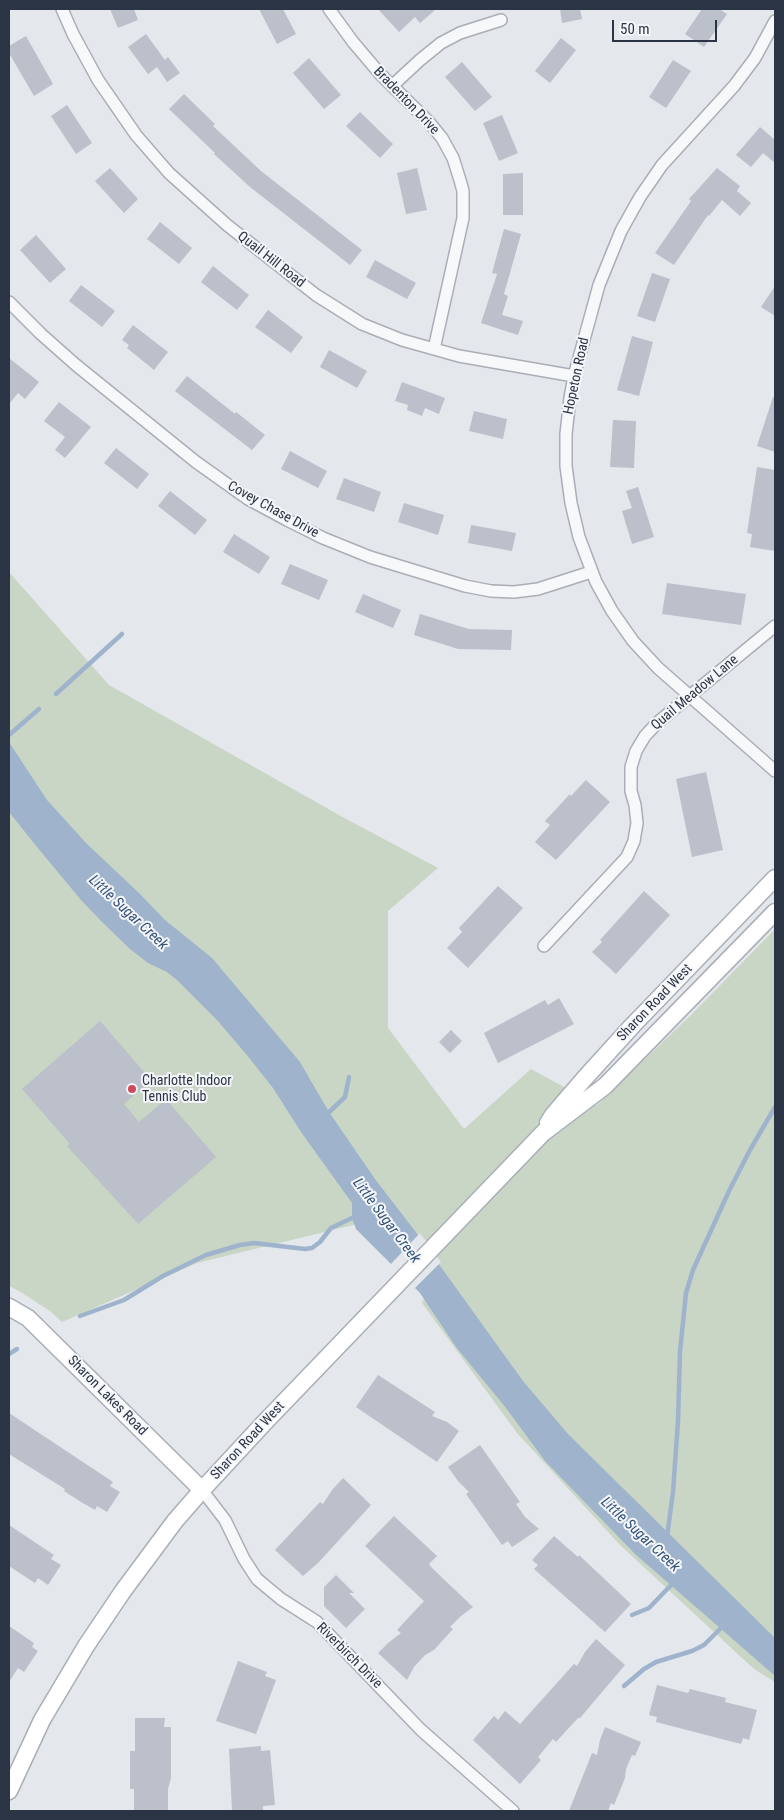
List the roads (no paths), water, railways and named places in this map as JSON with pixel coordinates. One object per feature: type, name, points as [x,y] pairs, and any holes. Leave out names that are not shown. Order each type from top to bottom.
[{"type":"main road","name":"Sharon Road West","points":[[543,1134],[553,1115],[584,1079],[633,1025],[775,878]]},
{"type":"main road","name":"Sharon Road West","points":[[9,1791],[42,1720],[86,1646],[123,1591],[175,1521],[202,1490],[543,1134],[605,1086],[775,912]]},
{"type":"main road","name":"Sharon Lakes Road","points":[[9,1307],[28,1318],[202,1490]]},
{"type":"street","name":"Quail Hill Road","points":[[62,9],[98,80],[128,124],[169,172],[206,208],[309,290],[346,315],[378,332],[459,356],[574,376]]},
{"type":"street","name":"Bradenton Drive","points":[[328,9],[353,42],[392,86],[428,121],[442,138],[453,158],[463,191],[463,218],[434,349]]},
{"type":"street","points":[[392,86],[420,60],[441,44],[460,33],[501,20]]},
{"type":"street","name":"Hopeton Road","points":[[775,21],[755,58],[734,86],[662,165],[630,214],[606,265],[599,285],[574,376],[566,434],[566,466],[571,503],[579,537],[591,572],[612,611],[633,641],[658,668],[775,772]]},
{"type":"street","name":"Covey Chase Drive","points":[[9,302],[76,365],[196,462],[248,499],[322,538],[370,557],[465,586],[491,591],[514,592],[538,589],[591,572]]},
{"type":"street","name":"Quail Meadow Lane","points":[[544,946],[628,858],[634,841],[637,823],[630,775],[636,751],[645,736],[657,723],[775,626]]},
{"type":"street","name":"Riverbirch Drive","points":[[202,1490],[225,1520],[244,1559],[258,1579],[281,1599],[317,1622],[421,1730],[513,1811]]},
{"type":"water","name":"Little Sugar Creek","points":[[9,742],[47,800],[87,844],[165,920],[212,958],[300,1062],[329,1112],[375,1179],[415,1231],[523,1381],[568,1434],[775,1638],[775,1676],[635,1554],[545,1461],[506,1408],[456,1347],[420,1293],[356,1229],[352,1218],[352,1203],[301,1132],[273,1088],[246,1054],[217,1020],[177,980],[167,972],[148,963],[130,949],[101,921],[37,847],[9,812]]},
{"type":"waterway","points":[[56,694],[122,634]]},
{"type":"waterway","points":[[9,735],[39,709]]},
{"type":"waterway","points":[[326,1115],[345,1097],[349,1077]]},
{"type":"waterway","points":[[667,1537],[673,1492],[680,1352],[686,1293],[693,1270],[729,1191],[775,1107]]},
{"type":"waterway","points":[[80,1316],[124,1300],[163,1276],[206,1255],[240,1245],[254,1243],[305,1249],[312,1248],[320,1242],[331,1228],[356,1216]]},
{"type":"waterway","points":[[9,1354],[17,1349]]},
{"type":"waterway","name":"Little Sugar Creek","points":[[632,1615],[649,1608],[675,1581]]},
{"type":"waterway","points":[[624,1686],[644,1669],[656,1662],[692,1651],[704,1645],[725,1624]]},
{"type":"place","name":"Charlotte Indoor Tennis Club","points":[[132,1089]]}]
